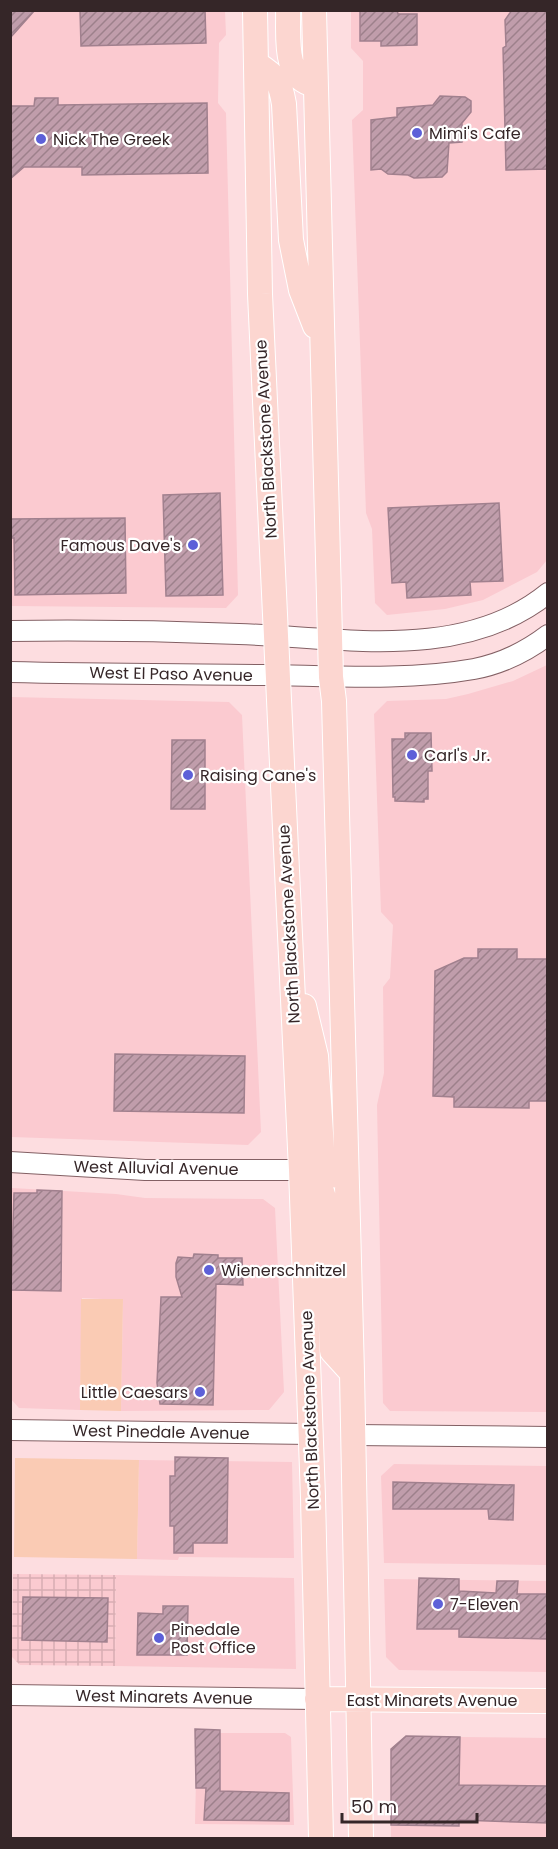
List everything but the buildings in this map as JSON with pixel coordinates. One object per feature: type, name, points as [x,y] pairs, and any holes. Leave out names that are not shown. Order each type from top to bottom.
[{"type":"main road","name":"North Blackstone Avenue","points":[[255,10],[260,294],[274,636],[278,675],[289,942],[302,1170],[321,1839]]},
{"type":"main road","points":[[288,10],[292,66],[299,78],[315,85]]},
{"type":"main road","points":[[314,10],[321,342],[334,713],[352,1373],[361,1839]]},
{"type":"main road","points":[[257,64],[276,77],[281,85],[292,249],[301,290],[321,342]]},
{"type":"main road","points":[[289,942],[316,1056],[323,1164],[328,1172],[335,1176],[346,1177]]},
{"type":"main road","points":[[302,1170],[319,1182],[323,1190],[326,1203],[332,1351],[352,1373]]},
{"type":"main road","name":"East Minarets Avenue","points":[[317,1699],[548,1701]]},
{"type":"street","points":[[10,631],[147,632],[394,640],[463,634],[494,624],[521,611],[548,593]]},
{"type":"street","name":"West El Paso Avenue","points":[[10,672],[331,677],[433,674],[475,669],[506,659],[538,643],[548,635]]},
{"type":"street","name":"West Alluvial Avenue","points":[[10,1162],[145,1170],[302,1170]]},
{"type":"street","name":"West Pinedale Avenue","points":[[10,1430],[311,1434]]},
{"type":"street","points":[[352,1435],[548,1437]]},
{"type":"street","name":"West Minarets Avenue","points":[[10,1695],[317,1699]]},
{"type":"shaded area","points":[[11,11],[225,11],[226,35],[219,43],[218,103],[226,113],[238,595],[226,608],[11,606]]},
{"type":"shaded area","points":[[351,11],[547,11],[547,560],[537,572],[483,600],[445,609],[387,615],[375,603],[372,529],[366,513],[352,120],[363,110],[363,61],[351,48]]},
{"type":"shaded area","points":[[547,665],[547,1412],[390,1411],[383,1403],[377,1105],[384,1073],[383,987],[390,978],[393,925],[381,912],[374,714],[387,701],[446,699],[513,681]]},
{"type":"shaded area","points":[[11,697],[229,702],[242,715],[261,1132],[248,1145],[11,1137]]},
{"type":"shaded area","points":[[12,1188],[116,1194],[145,1198],[263,1199],[275,1208],[284,1392],[269,1410],[121,1411],[123,1300],[82,1298],[80,1410],[19,1408],[10,1398]]},
{"type":"shaded area","points":[[81,1299],[123,1299],[121,1411],[80,1410]]},
{"type":"shaded area","points":[[15,1458],[139,1460],[137,1559],[14,1557]]},
{"type":"shaded area","points":[[139,1460],[292,1462],[294,1558],[137,1559]]},
{"type":"shaded area","points":[[394,1464],[547,1466],[547,1565],[384,1563],[381,1476]]},
{"type":"shaded area","points":[[13,1574],[116,1575],[115,1666],[20,1665],[12,1657]]},
{"type":"shaded area","points":[[116,1575],[294,1578],[296,1669],[115,1666]]},
{"type":"shaded area","points":[[384,1579],[547,1581],[547,1672],[399,1670],[386,1657]]},
{"type":"shaded area","points":[[197,1733],[285,1733],[291,1737],[294,1825],[195,1824]]},
{"type":"shaded area","points":[[460,1737],[547,1738],[547,1838],[391,1838],[391,1825],[459,1825]]},
{"type":"place","name":"Mimi's Cafe","points":[[417,133]]},
{"type":"place","name":"Nick The Greek","points":[[41,139]]},
{"type":"place","name":"Famous Dave's","points":[[193,545]]},
{"type":"place","name":"Carl's Jr.","points":[[412,755]]},
{"type":"place","name":"Raising Cane's","points":[[188,775]]},
{"type":"place","name":"Wienerschnitzel","points":[[209,1270]]},
{"type":"place","name":"Little Caesars","points":[[200,1392]]},
{"type":"place","name":"7-Eleven","points":[[438,1604]]},
{"type":"place","name":"Pinedale Post Office","points":[[159,1638]]}]
